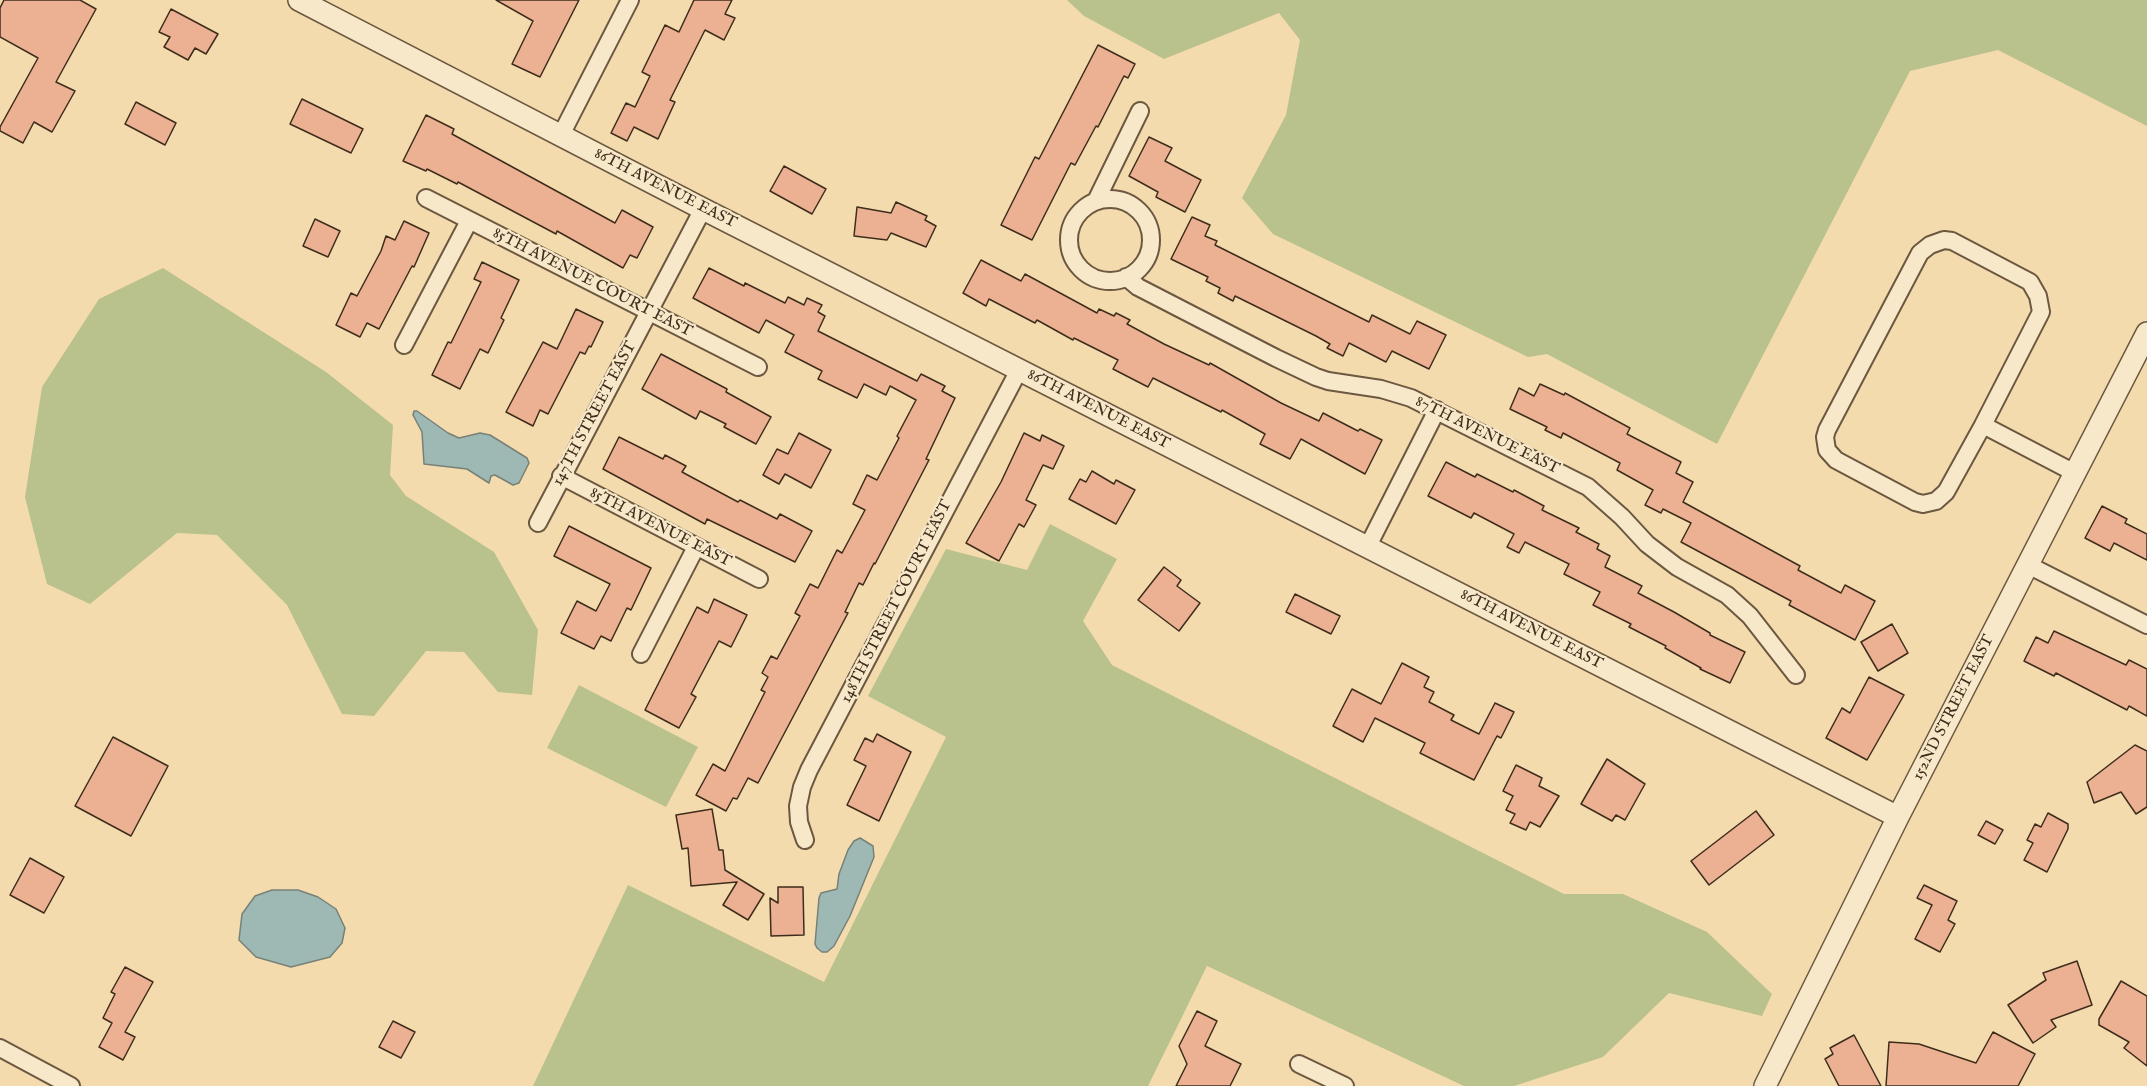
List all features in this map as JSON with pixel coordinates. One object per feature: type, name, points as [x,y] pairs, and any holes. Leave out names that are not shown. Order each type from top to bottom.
[{"type":"street","name":"86TH AVENUE EAST","points":[[299,0],[1018,370],[1898,817]]},
{"type":"street","points":[[561,135],[630,0]]},
{"type":"street","points":[[1096,201],[1140,111]]},
{"type":"street","name":"85TH AVENUE COURT EAST","points":[[426,198],[758,367]]},
{"type":"street","points":[[1109,198],[1123,200],[1140,212],[1150,229],[1151,242],[1148,255],[1141,267],[1118,280],[1104,280],[1092,276],[1081,268],[1073,257],[1070,238],[1076,218],[1084,208],[1096,201],[1109,198]]},
{"type":"street","name":"147TH STREET EAST","points":[[538,523],[703,209]]},
{"type":"street","points":[[404,345],[469,221]]},
{"type":"street","points":[[1952,241],[2030,282],[2035,288],[2040,303],[2041,312],[1983,425],[1946,492],[1936,501],[1923,504],[1915,502],[1836,460],[1831,456],[1825,444],[1827,430],[1920,253],[1936,242],[1952,241]]},
{"type":"street","name":"87TH AVENUE EAST","points":[[1126,277],[1138,287],[1316,377],[1411,398],[1588,487],[1622,517],[1647,544],[1677,567],[1726,595],[1750,616],[1796,675]]},
{"type":"street","name":"152ND STREET EAST","points":[[1765,1086],[1898,817],[2147,333]]},
{"type":"street","name":"148TH STREET COURT EAST","points":[[805,840],[799,822],[798,806],[809,770],[1018,370]]},
{"type":"street","points":[[1368,546],[1437,410]]},
{"type":"street","points":[[1983,425],[2075,473]]},
{"type":"street","name":"85TH AVENUE EAST","points":[[561,476],[759,579]]},
{"type":"street","points":[[641,654],[696,546]]},
{"type":"street","points":[[2028,565],[2147,625]]},
{"type":"street","points":[[0,1048],[71,1086]]},
{"type":"street","points":[[1299,1064],[1344,1086]]},
{"type":"green space","points":[[1067,0],[2147,0],[2147,126],[1998,50],[1910,71],[1717,444],[1547,354],[1528,357],[1273,234],[1242,198],[1286,115],[1300,40],[1279,13],[1164,59],[1084,16]]},
{"type":"green space","points":[[163,268],[326,372],[393,425],[390,475],[406,496],[494,552],[538,630],[532,695],[498,692],[464,652],[426,651],[374,716],[342,714],[287,605],[217,535],[177,533],[90,604],[47,584],[25,497],[42,387],[99,299]]},
{"type":"green space","points":[[1050,524],[1117,559],[1083,621],[1112,665],[1564,894],[1623,894],[1707,932],[1772,994],[1762,1016],[1669,993],[1603,1057],[1514,1086],[1464,1086],[1207,966],[1148,1086],[533,1086],[628,885],[824,982],[946,737],[868,696],[946,549],[1027,570]]},
{"type":"green space","points":[[579,685],[698,747],[666,807],[547,748]]},
{"type":"water","points":[[414,411],[459,438],[480,433],[490,435],[527,458],[529,463],[519,483],[513,485],[495,475],[491,476],[489,483],[467,469],[424,464],[422,432],[413,415]]},
{"type":"water","points":[[860,838],[873,846],[874,857],[850,916],[834,946],[827,952],[822,952],[815,944],[819,898],[821,893],[837,889],[839,874],[848,850],[854,841]]},
{"type":"water","points":[[272,890],[298,890],[318,897],[336,909],[345,928],[342,943],[330,957],[291,967],[256,957],[239,940],[242,914],[255,896]]},
{"type":"building","points":[[4,0],[80,0],[96,9],[56,82],[75,91],[52,132],[34,122],[23,143],[0,131],[0,127],[38,58],[0,37],[0,8]]},
{"type":"building","points":[[496,0],[579,0],[540,77],[512,64],[533,21]]},
{"type":"building","points":[[694,0],[732,0],[725,14],[735,18],[724,40],[705,30],[670,100],[675,102],[658,139],[634,127],[627,141],[611,133],[626,103],[635,107],[650,76],[642,72],[665,25],[679,32]]},
{"type":"building","points":[[171,9],[218,34],[206,54],[195,48],[188,60],[164,47],[170,37],[159,32]]},
{"type":"building","points":[[1098,45],[1135,64],[1128,78],[1124,76],[1098,127],[1096,126],[1075,165],[1071,163],[1032,240],[1001,225],[1035,157],[1039,159]]},
{"type":"building","points":[[302,99],[363,129],[351,153],[290,124]]},
{"type":"building","points":[[136,102],[176,123],[165,145],[125,124]]},
{"type":"building","points":[[426,115],[454,129],[452,134],[615,223],[622,210],[653,227],[637,258],[630,255],[623,268],[557,231],[556,234],[458,182],[457,184],[427,169],[426,171],[403,161]]},
{"type":"building","points":[[1149,137],[1172,148],[1165,161],[1201,180],[1185,212],[1156,197],[1158,192],[1129,176]]},
{"type":"building","points":[[784,166],[826,189],[812,214],[770,191]]},
{"type":"building","points":[[896,202],[927,216],[925,220],[936,226],[926,247],[891,233],[887,240],[854,236],[857,207],[891,213]]},
{"type":"building","points":[[1192,217],[1210,225],[1205,236],[1217,241],[1215,245],[1369,322],[1372,315],[1410,334],[1417,321],[1446,335],[1429,369],[1392,351],[1386,362],[1349,343],[1343,356],[1327,348],[1330,344],[1316,336],[1235,296],[1233,301],[1218,293],[1220,288],[1206,281],[1208,277],[1171,259]]},
{"type":"building","points":[[315,219],[340,231],[328,257],[303,246]]},
{"type":"building","points":[[404,221],[429,233],[414,267],[412,266],[379,329],[367,323],[360,337],[336,325],[351,293],[357,296],[381,251],[386,236],[395,240]]},
{"type":"building","points":[[981,260],[1021,281],[1025,274],[1097,313],[1099,309],[1114,316],[1116,313],[1130,320],[1127,324],[1164,344],[1209,365],[1210,363],[1281,403],[1319,421],[1323,413],[1358,431],[1360,429],[1382,440],[1365,474],[1301,439],[1290,459],[1260,444],[1265,434],[1222,410],[1221,412],[1153,378],[1148,387],[1113,369],[1118,360],[1074,338],[1073,340],[1037,320],[1035,323],[989,299],[986,306],[963,293]]},
{"type":"building","points":[[482,262],[519,280],[501,318],[504,320],[488,353],[480,349],[460,389],[432,375],[448,342],[451,343],[481,282],[474,279]]},
{"type":"building","points":[[709,268],[785,303],[788,297],[804,305],[807,298],[822,305],[818,312],[825,316],[818,331],[917,381],[921,374],[945,386],[942,391],[955,398],[926,459],[929,460],[875,564],[863,585],[859,583],[845,612],[848,613],[758,783],[748,778],[737,799],[733,798],[726,811],[696,795],[713,764],[725,771],[765,692],[761,690],[768,677],[762,673],[771,656],[777,659],[800,616],[795,613],[810,584],[818,588],[837,550],[842,553],[865,510],[853,504],[867,475],[877,480],[916,400],[890,386],[886,395],[864,384],[857,398],[818,379],[822,371],[785,352],[794,335],[766,320],[759,333],[693,298]]},
{"type":"building","points":[[576,309],[603,322],[591,347],[589,346],[585,354],[580,352],[548,414],[540,410],[533,426],[506,412],[543,342],[557,349]]},
{"type":"building","points":[[661,354],[727,389],[726,392],[771,417],[756,444],[724,427],[726,424],[700,411],[696,419],[642,389]]},
{"type":"building","points":[[1540,384],[1564,395],[1565,393],[1630,428],[1627,434],[1681,462],[1676,473],[1693,482],[1683,502],[1800,566],[1798,570],[1841,593],[1845,585],[1875,601],[1855,640],[1789,605],[1791,601],[1681,542],[1691,523],[1663,509],[1661,513],[1645,505],[1653,490],[1617,470],[1620,463],[1563,433],[1561,438],[1545,430],[1547,427],[1510,409],[1519,388],[1534,396]]},
{"type":"building","points":[[799,433],[831,450],[811,488],[785,474],[779,484],[763,475],[777,449],[788,454]]},
{"type":"building","points":[[1024,433],[1040,441],[1042,435],[1064,446],[1053,469],[1043,465],[1026,500],[1036,505],[1024,527],[1019,524],[999,561],[966,543],[1001,482]]},
{"type":"building","points":[[619,437],[663,459],[665,455],[686,466],[682,472],[738,502],[740,500],[777,519],[780,514],[812,531],[795,562],[707,519],[705,524],[603,469]]},
{"type":"building","points":[[1446,462],[1475,477],[1477,474],[1513,492],[1514,490],[1544,506],[1542,510],[1579,528],[1576,532],[1599,544],[1597,549],[1610,556],[1605,567],[1642,586],[1638,593],[1710,635],[1745,652],[1730,683],[1700,669],[1665,648],[1666,646],[1629,627],[1631,624],[1593,605],[1600,592],[1564,574],[1569,564],[1525,542],[1519,553],[1507,547],[1514,534],[1474,513],[1471,518],[1428,496]]},
{"type":"building","points":[[1092,471],[1114,484],[1116,480],[1135,490],[1116,524],[1069,499],[1080,479],[1086,482]]},
{"type":"building","points":[[2102,506],[2127,519],[2125,523],[2147,534],[2147,560],[2114,543],[2110,551],[2085,538]]},
{"type":"building","points":[[569,526],[651,568],[631,610],[627,608],[611,641],[601,636],[594,649],[561,633],[577,601],[596,611],[610,584],[554,556]]},
{"type":"building","points":[[1164,567],[1181,580],[1177,586],[1200,603],[1179,631],[1138,600]]},
{"type":"building","points":[[1295,594],[1340,616],[1331,634],[1286,612]]},
{"type":"building","points":[[714,599],[747,615],[731,647],[719,641],[691,694],[696,697],[679,728],[645,710],[697,607],[708,613]]},
{"type":"building","points":[[1892,624],[1908,653],[1878,671],[1861,642]]},
{"type":"building","points":[[2054,631],[2126,665],[2129,660],[2147,669],[2147,716],[2129,706],[2127,710],[2056,673],[2054,676],[2024,661],[2036,637],[2048,643]]},
{"type":"building","points":[[1402,663],[1429,677],[1424,687],[1434,692],[1429,702],[1454,715],[1451,720],[1479,734],[1495,703],[1514,712],[1501,738],[1497,736],[1474,780],[1420,753],[1425,743],[1375,718],[1363,742],[1333,726],[1352,689],[1381,704]]},
{"type":"building","points":[[1869,677],[1904,695],[1867,760],[1826,738],[1842,708],[1850,713]]},
{"type":"building","points":[[877,734],[911,752],[879,821],[847,805],[866,766],[854,760],[865,738],[873,742]]},
{"type":"building","points":[[113,737],[168,766],[131,836],[75,806]]},
{"type":"building","points":[[2135,745],[2147,751],[2147,807],[2136,814],[2121,792],[2094,803],[2087,782]]},
{"type":"building","points":[[1607,759],[1645,784],[1625,820],[1616,815],[1612,821],[1581,804]]},
{"type":"building","points":[[1516,765],[1542,778],[1539,786],[1559,796],[1540,827],[1530,822],[1526,830],[1510,823],[1515,814],[1506,810],[1513,796],[1503,791]]},
{"type":"building","points":[[712,809],[719,850],[723,850],[725,870],[764,894],[748,920],[723,905],[737,882],[691,886],[688,848],[682,849],[676,815]]},
{"type":"building","points":[[1756,811],[1774,835],[1709,885],[1691,861]]},
{"type":"building","points":[[2048,813],[2068,824],[2068,829],[2047,872],[2024,860],[2033,843],[2027,840],[2035,824],[2041,827]]},
{"type":"building","points":[[1986,821],[2003,830],[1995,844],[1978,835]]},
{"type":"building","points":[[30,858],[64,877],[44,913],[10,895]]},
{"type":"building","points":[[1924,885],[1957,901],[1948,920],[1955,924],[1940,952],[1915,939],[1932,905],[1917,898]]},
{"type":"building","points":[[778,887],[803,887],[804,935],[771,936],[770,898],[778,903]]},
{"type":"building","points":[[2077,961],[2092,1005],[2051,1020],[2056,1027],[2033,1043],[2008,1005],[2046,980],[2043,973]]},
{"type":"building","points":[[125,967],[153,982],[125,1032],[135,1037],[123,1060],[99,1047],[112,1023],[103,1018],[115,994],[111,992]]},
{"type":"building","points":[[2121,981],[2147,996],[2147,1066],[2124,1048],[2129,1042],[2099,1025],[2099,1019]]},
{"type":"building","points":[[1197,1011],[1217,1021],[1205,1046],[1241,1064],[1230,1086],[1176,1086],[1187,1064],[1179,1046]]},
{"type":"building","points":[[393,1021],[415,1032],[401,1058],[379,1047]]},
{"type":"building","points":[[1993,1032],[2035,1054],[2018,1086],[1886,1086],[1889,1042],[1919,1044],[1976,1063]]},
{"type":"building","points":[[1854,1035],[1881,1086],[1839,1086],[1825,1059],[1833,1054],[1830,1048]]}]
